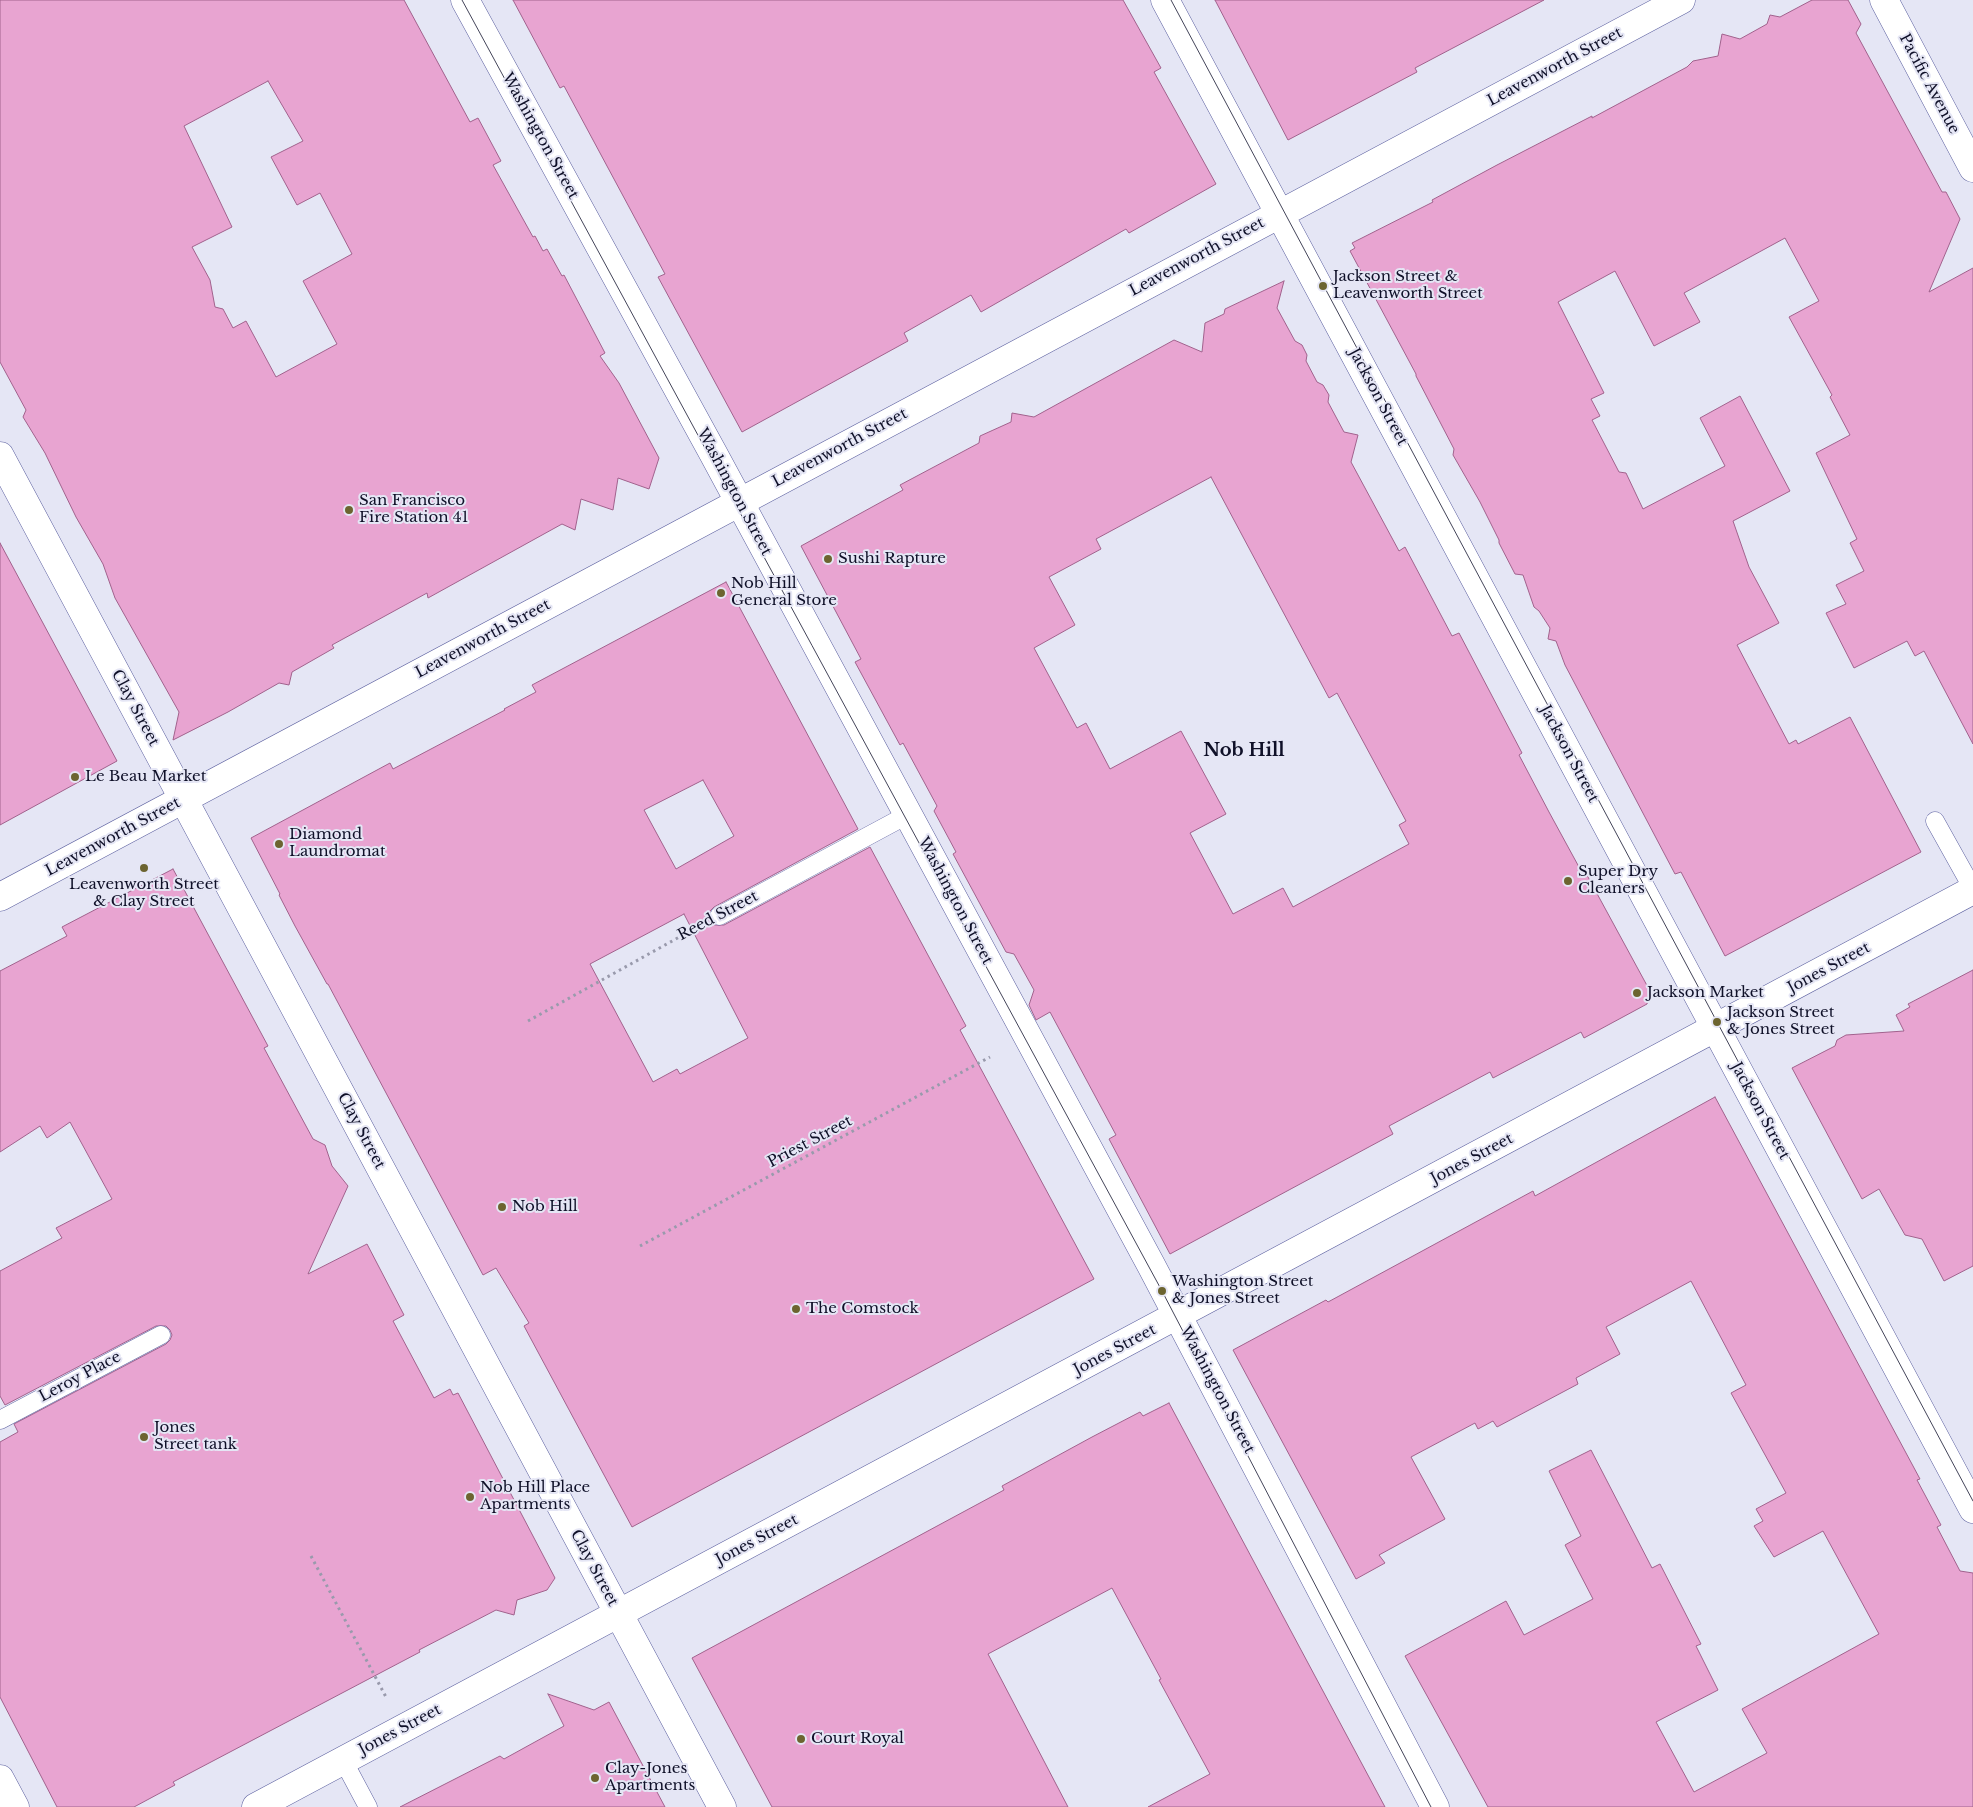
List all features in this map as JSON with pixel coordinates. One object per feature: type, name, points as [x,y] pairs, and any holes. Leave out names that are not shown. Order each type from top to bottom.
[{"type":"street","name":"Washington Street","points":[[465,0],[909,814],[1178,1316],[1435,1807]]},
{"type":"street","name":"Jackson Street","points":[[1164,0],[1973,1509]]},
{"type":"street","name":"Leavenworth Street","points":[[0,897],[1681,0]]},
{"type":"street","name":"Pacific Avenue","points":[[1884,0],[1973,168]]},
{"type":"street","name":"Clay Street","points":[[0,456],[722,1807]]},
{"type":"street","name":"Jones Street","points":[[256,1807],[1973,890]]},
{"type":"street","points":[[0,1779],[15,1807]]},
{"type":"lane","name":"Reed Street","points":[[719,916],[909,814]]},
{"type":"lane","points":[[1935,821],[1973,890]]},
{"type":"lane","name":"Leroy Place","points":[[0,1420],[161,1334]]},
{"type":"lane","points":[[343,1760],[368,1807]]},
{"type":"path","name":"Reed Street","points":[[528,1020],[719,916]]},
{"type":"path","name":"Priest Street","points":[[640,1246],[990,1056]]},
{"type":"path","points":[[311,1556],[403,1729]]},
{"type":"building","points":[[0,0],[404,0],[470,122],[478,118],[501,161],[493,165],[533,237],[535,236],[543,251],[547,249],[562,276],[564,275],[605,353],[600,356],[619,383],[659,458],[649,489],[618,478],[613,510],[581,499],[575,530],[562,524],[428,598],[427,593],[332,645],[334,648],[292,672],[289,685],[279,683],[173,740],[179,712],[115,598],[103,564],[76,517],[45,453],[23,417],[26,410],[0,362]],"holes":[[[268,81],[303,141],[271,157],[297,205],[320,193],[352,254],[303,281],[337,344],[276,377],[246,321],[233,328],[223,309],[215,307],[210,280],[192,247],[232,227],[184,126]]]},
{"type":"building","points":[[513,0],[1123,0],[1161,68],[1154,72],[1216,184],[1129,233],[1126,229],[981,312],[971,295],[904,333],[908,341],[742,432],[658,277],[665,274],[564,86],[560,88]]},
{"type":"building","points":[[1215,0],[1544,0],[1415,68],[1417,72],[1288,140]]},
{"type":"building","points":[[1812,0],[1848,0],[1861,24],[1856,33],[1942,192],[1946,192],[1960,219],[1929,292],[1973,268],[1973,744],[1924,651],[1915,656],[1907,641],[1854,668],[1826,613],[1846,604],[1836,585],[1864,571],[1850,543],[1857,539],[1816,453],[1850,435],[1830,397],[1832,395],[1789,317],[1819,301],[1785,238],[1684,293],[1700,322],[1654,346],[1615,271],[1558,302],[1604,393],[1591,399],[1600,416],[1592,420],[1619,472],[1626,473],[1643,509],[1725,466],[1700,418],[1740,396],[1790,491],[1733,521],[1749,567],[1779,623],[1737,645],[1789,744],[1796,740],[1798,744],[1850,717],[1921,852],[1725,956],[1681,872],[1675,874],[1565,665],[1556,641],[1548,639],[1550,628],[1539,611],[1534,607],[1523,575],[1515,574],[1480,502],[1453,455],[1454,449],[1416,374],[1350,251],[1355,248],[1352,243],[1433,202],[1432,200],[1497,165],[1592,116],[1592,118],[1687,67],[1693,61],[1718,56],[1722,34],[1740,39],[1767,24],[1770,15],[1780,17]]},
{"type":"building","points":[[1284,281],[1277,308],[1295,341],[1302,345],[1307,355],[1306,361],[1317,382],[1323,385],[1329,395],[1328,402],[1344,432],[1358,435],[1351,462],[1399,551],[1405,547],[1452,636],[1459,633],[1522,753],[1519,755],[1549,812],[1579,867],[1582,866],[1650,991],[1647,1004],[1584,1038],[1581,1032],[1493,1078],[1490,1072],[1389,1126],[1393,1134],[1170,1254],[1109,1139],[1116,1135],[1050,1012],[1036,1020],[1029,1005],[1034,990],[1014,954],[1006,952],[953,854],[956,852],[934,811],[937,806],[903,743],[900,745],[855,662],[861,659],[801,546],[903,490],[900,485],[979,443],[980,436],[1011,422],[1012,413],[1034,417],[1174,340],[1202,352],[1205,323],[1224,314],[1225,309]],"holes":[[[1211,477],[1329,698],[1337,693],[1406,821],[1399,825],[1409,844],[1293,907],[1283,888],[1233,914],[1190,833],[1226,814],[1181,731],[1110,769],[1086,723],[1077,728],[1034,648],[1075,625],[1049,577],[1101,549],[1096,539]]]},
{"type":"building","points":[[0,543],[117,761],[0,825]]},
{"type":"building","points":[[726,582],[858,829],[714,907],[710,911],[709,921],[714,925],[724,925],[870,847],[966,1026],[960,1030],[1094,1279],[632,1527],[524,1326],[529,1323],[496,1268],[483,1275],[328,984],[295,926],[251,838],[390,763],[393,769],[505,710],[536,692],[532,685]],"holes":[[[703,780],[734,836],[676,869],[644,810]],[[684,914],[748,1038],[680,1074],[677,1069],[653,1082],[590,964]]]},
{"type":"building","points":[[173,869],[268,1046],[264,1048],[313,1139],[325,1145],[332,1166],[348,1186],[308,1274],[367,1244],[404,1315],[393,1321],[434,1398],[450,1389],[453,1395],[458,1393],[555,1578],[547,1590],[517,1600],[514,1615],[496,1610],[173,1782],[175,1785],[134,1807],[57,1807],[0,1697],[0,1442],[18,1432],[14,1424],[166,1344],[172,1335],[166,1326],[156,1326],[5,1405],[0,1396],[0,1271],[62,1238],[56,1228],[112,1199],[70,1122],[47,1138],[40,1126],[0,1152],[0,971],[67,936],[62,927]]},
{"type":"building","points":[[1973,970],[1973,1266],[1944,1281],[1922,1239],[1905,1235],[1879,1189],[1862,1199],[1792,1068],[1835,1046],[1837,1040],[1846,1035],[1904,1031],[1896,1015],[1910,1007],[1908,1004]]},
{"type":"building","points":[[1715,1097],[1920,1479],[1917,1480],[1941,1525],[1937,1527],[1960,1571],[1973,1573],[1973,1807],[1488,1807],[1405,1656],[1506,1601],[1524,1635],[1593,1599],[1565,1545],[1581,1536],[1549,1471],[1591,1450],[1652,1568],[1660,1564],[1701,1644],[1696,1646],[1718,1690],[1656,1722],[1694,1792],[1767,1753],[1742,1709],[1879,1634],[1823,1531],[1774,1557],[1754,1526],[1763,1521],[1756,1509],[1786,1493],[1731,1393],[1746,1385],[1691,1281],[1606,1327],[1620,1354],[1576,1378],[1578,1384],[1497,1427],[1493,1421],[1478,1429],[1475,1423],[1411,1457],[1445,1519],[1379,1555],[1385,1563],[1356,1579],[1233,1350],[1326,1300],[1328,1302],[1533,1191],[1535,1196]]},
{"type":"building","points":[[1169,1403],[1385,1807],[1148,1807],[1210,1774],[1112,1588],[988,1654],[1068,1807],[772,1807],[692,1658],[1004,1490],[1002,1486],[1092,1437],[1140,1412],[1143,1416]]},
{"type":"building","name":"Clay-Jones Apartments","points":[[548,1694],[594,1710],[609,1702],[665,1807],[400,1807],[500,1756],[504,1759],[564,1726]]},
{"type":"tram line","points":[[462,0],[1162,1291],[1431,1807]]},
{"type":"tram line","points":[[1171,0],[1973,1501]]},
{"type":"place","name":"Jackson Street & Leavenworth Street","points":[[1323,286]]},
{"type":"place","name":"San Francisco Fire Station 41","points":[[349,510]]},
{"type":"place","name":"Sushi Rapture","points":[[828,559]]},
{"type":"place","name":"Nob Hill General Store","points":[[721,593]]},
{"type":"place","name":"Le Beau Market","points":[[75,777]]},
{"type":"place","name":"Diamond Laundromat","points":[[279,844]]},
{"type":"place","name":"Leavenworth Street & Clay Street","points":[[144,868]]},
{"type":"place","name":"Super Dry Cleaners","points":[[1568,881]]},
{"type":"place","name":"Jackson Market","points":[[1637,993]]},
{"type":"place","name":"Jackson Street & Jones Street","points":[[1717,1022]]},
{"type":"place","name":"Nob Hill","points":[[502,1207]]},
{"type":"place","name":"Washington Street & Jones Street","points":[[1162,1291]]},
{"type":"place","name":"The Comstock","points":[[796,1309]]},
{"type":"place","name":"Jones Street tank","points":[[144,1437]]},
{"type":"place","name":"Nob Hill Place Apartments","points":[[470,1497]]},
{"type":"place","name":"Court Royal","points":[[801,1739]]},
{"type":"place","name":"Clay-Jones Apartments","points":[[595,1778]]},
{"type":"district","name":"Nob Hill","points":[[1244,751]]}]
